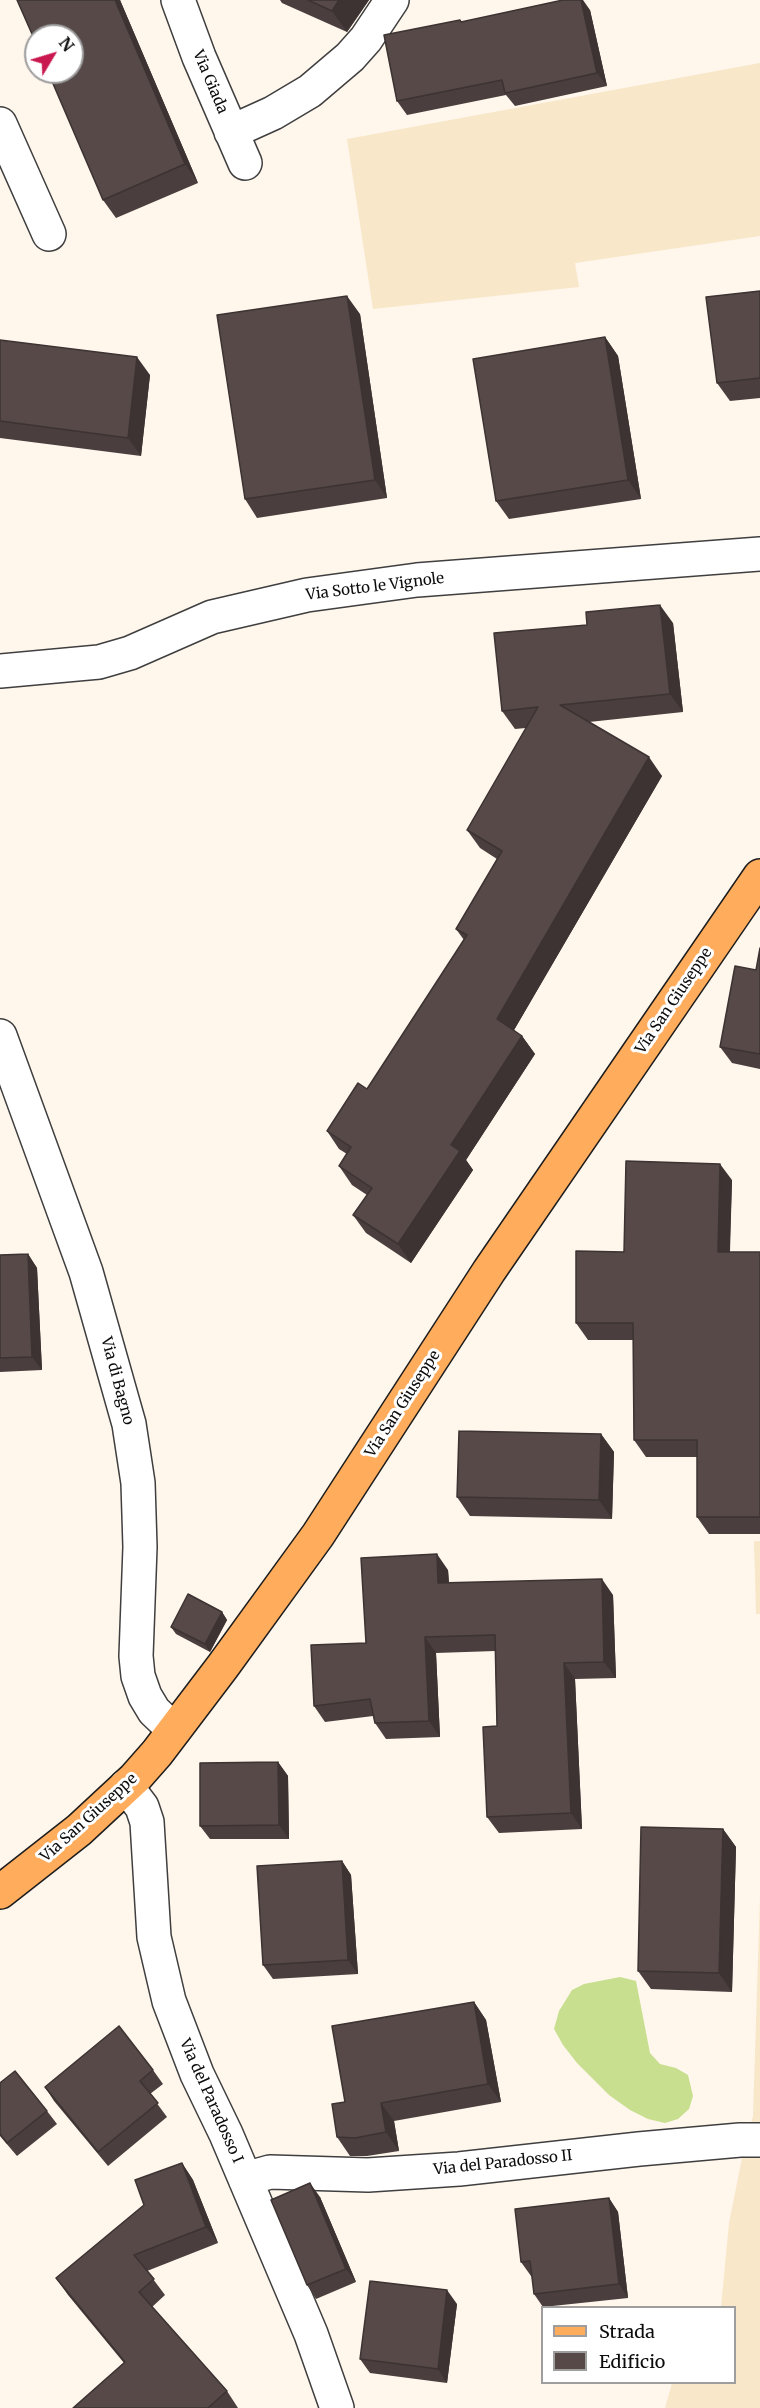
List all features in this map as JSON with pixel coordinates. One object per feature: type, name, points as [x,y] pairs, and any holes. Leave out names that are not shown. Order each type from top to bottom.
[{"type":"main road","name":"Via San Giuseppe","points":[[0,1892],[79,1830],[157,1753],[318,1534],[489,1271],[760,876]]},
{"type":"street","name":"Via Giada","points":[[178,0],[198,57],[245,163]]},
{"type":"street","points":[[231,132],[273,113],[310,91],[350,57],[366,39],[392,0]]},
{"type":"street","points":[[0,124],[49,234]]},
{"type":"street","name":"Via Sotto le Vignole","points":[[0,671],[99,662],[130,653],[212,617],[307,595],[417,579],[760,554]]},
{"type":"street","name":"Via di Bagno","points":[[0,1036],[86,1272],[129,1424],[138,1483],[140,1547],[136,1656],[138,1676],[150,1704],[162,1720],[174,1730]]},
{"type":"street","name":"Via del Paradosso I","points":[[126,1786],[142,1808],[147,1822],[154,1937],[168,2001],[197,2074],[226,2134],[311,2334],[337,2408]]},
{"type":"street","name":"Via del Paradosso II","points":[[245,2179],[270,2172],[368,2175],[459,2169],[639,2149],[760,2140]]},
{"type":"shaded area","points":[[760,63],[760,236],[575,263],[579,287],[373,309],[347,139]]},
{"type":"shaded area","points":[[754,1541],[760,1541],[760,1614],[756,1614]]},
{"type":"shaded area","points":[[760,1896],[760,2131],[749,2131],[753,2116]]},
{"type":"shaded area","points":[[745,2143],[760,2143],[760,2408],[665,2408],[672,2384],[736,2384],[736,2306],[721,2306],[729,2223]]},
{"type":"green space","points":[[620,1977],[636,1981],[650,2053],[660,2064],[676,2068],[688,2075],[693,2096],[689,2109],[678,2119],[665,2123],[648,2119],[609,2095],[577,2063],[554,2029],[559,2011],[572,1990],[584,1984]]},
{"type":"building","points":[[17,0],[115,0],[185,164],[103,200],[53,84],[84,84],[84,24],[28,24]]},
{"type":"building","points":[[308,0],[339,0],[332,11]]},
{"type":"building","points":[[563,0],[581,0],[597,73],[505,93],[502,80],[397,101],[384,35],[460,20],[461,22]]},
{"type":"building","points":[[760,291],[760,378],[717,383],[706,297]]},
{"type":"building","points":[[347,296],[375,480],[245,499],[217,315]]},
{"type":"building","points":[[605,337],[628,480],[496,501],[473,359]]},
{"type":"building","points":[[0,340],[137,357],[128,438],[0,421]]},
{"type":"building","points":[[660,605],[670,694],[560,705],[649,757],[497,1019],[522,1036],[451,1145],[460,1151],[398,1244],[353,1215],[372,1188],[339,1166],[351,1147],[327,1131],[358,1083],[367,1089],[467,935],[456,929],[502,851],[467,830],[538,707],[502,711],[494,633],[587,625],[586,612]]},
{"type":"building","points":[[760,948],[760,1054],[720,1047],[735,966],[756,970]]},
{"type":"building","points":[[626,1161],[720,1164],[718,1252],[760,1252],[760,1517],[697,1517],[697,1440],[634,1440],[633,1323],[576,1323],[576,1251],[624,1252]]},
{"type":"building","points":[[28,1254],[32,1357],[0,1358],[0,1255]]},
{"type":"building","points":[[459,1431],[601,1434],[599,1500],[457,1497]]},
{"type":"building","points":[[437,1554],[438,1583],[602,1579],[604,1662],[564,1663],[571,1813],[487,1817],[483,1727],[497,1726],[495,1635],[425,1637],[429,1721],[375,1723],[370,1699],[314,1706],[311,1645],[366,1643],[361,1558]]},
{"type":"building","points":[[188,1594],[222,1612],[205,1644],[171,1627]]},
{"type":"building","points":[[278,1762],[279,1825],[200,1826],[200,1763]]},
{"type":"building","points":[[641,1827],[723,1829],[719,1973],[638,1971]]},
{"type":"building","points":[[342,1861],[348,1960],[263,1965],[257,1866]]},
{"type":"building","points":[[474,2002],[488,2084],[381,2103],[386,2132],[355,2138],[337,2137],[332,2104],[345,2102],[332,2026]]},
{"type":"building","points":[[119,2026],[153,2070],[140,2081],[158,2103],[98,2152],[45,2087]]},
{"type":"building","points":[[15,2071],[47,2111],[7,2143],[0,2134],[0,2083]]},
{"type":"building","points":[[182,2163],[206,2227],[134,2255],[154,2279],[139,2292],[227,2391],[208,2408],[73,2408],[125,2362],[56,2278],[144,2205],[135,2180]]},
{"type":"building","points":[[310,2183],[346,2269],[307,2285],[271,2200]]},
{"type":"building","points":[[609,2198],[619,2284],[534,2294],[530,2261],[521,2262],[515,2209]]},
{"type":"building","points":[[370,2281],[447,2290],[438,2369],[360,2359]]}]
